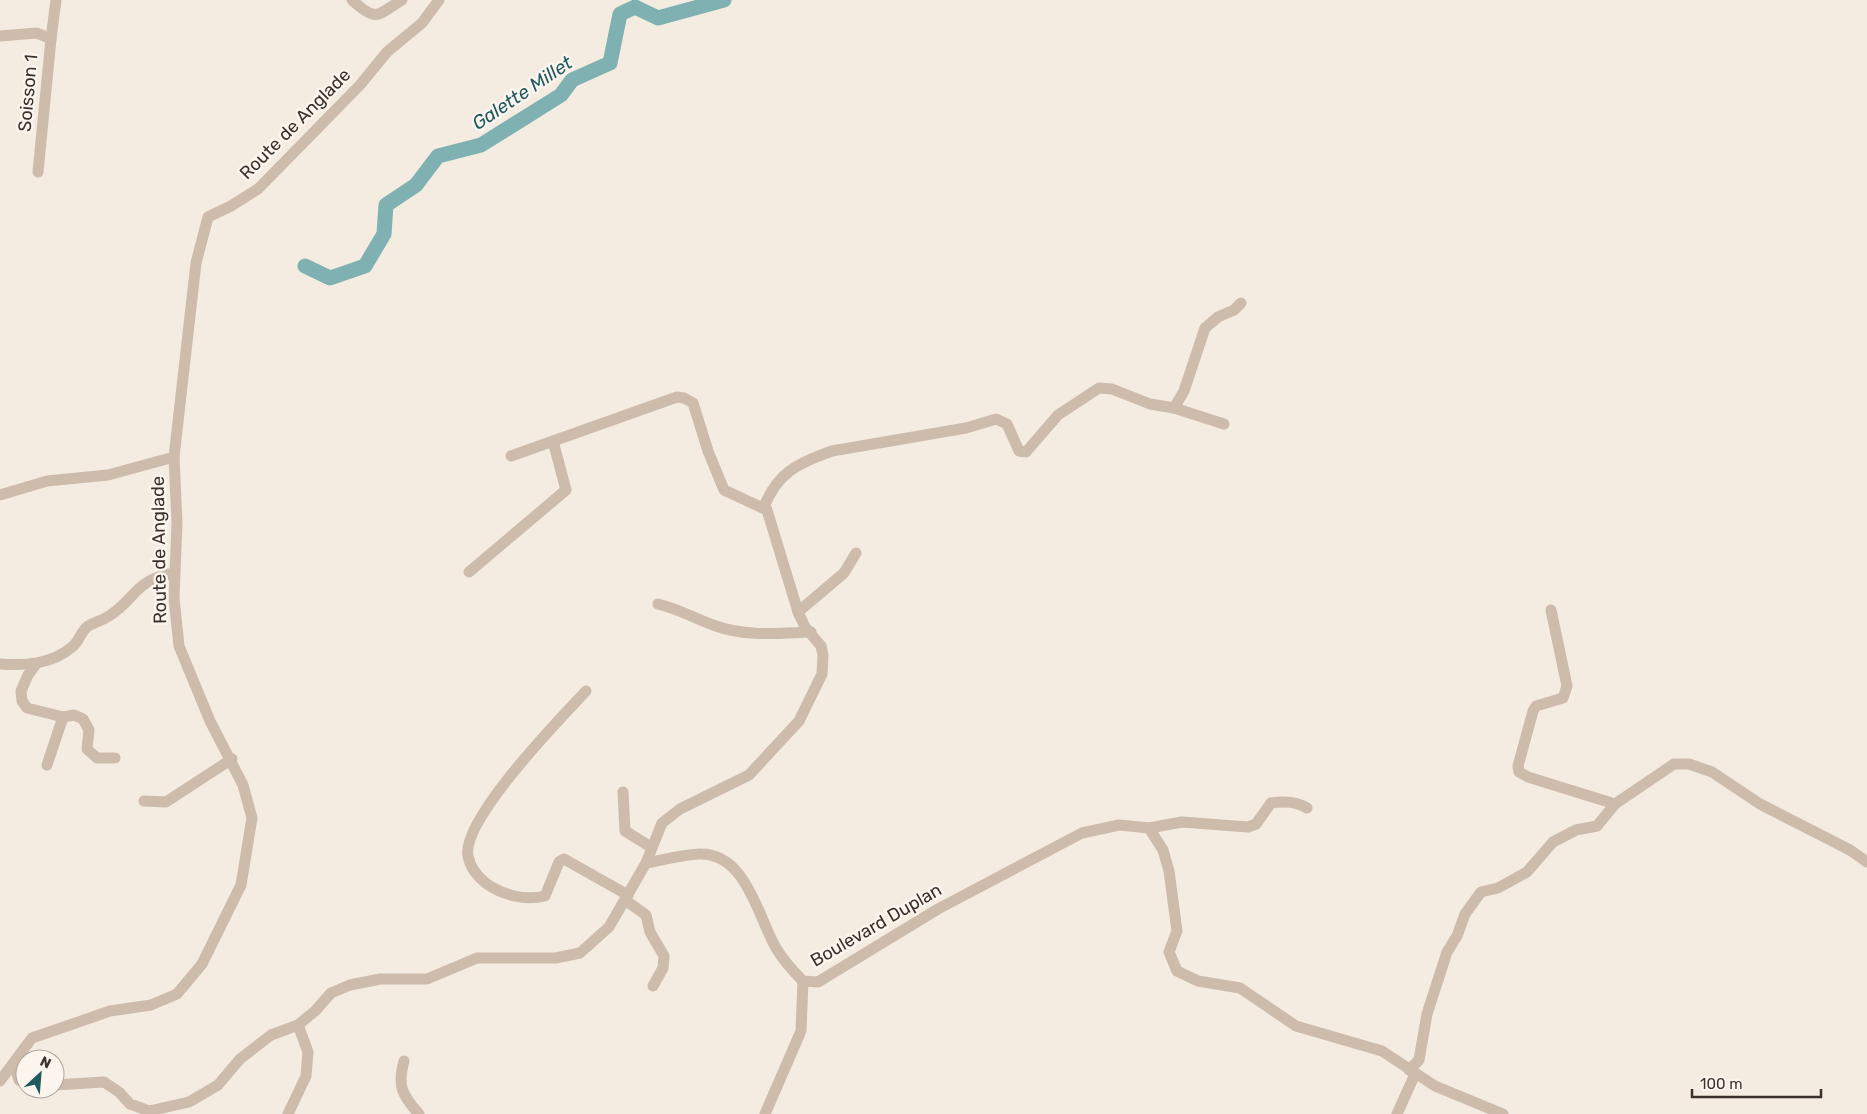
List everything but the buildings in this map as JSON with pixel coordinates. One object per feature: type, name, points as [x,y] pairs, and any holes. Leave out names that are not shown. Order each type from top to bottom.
[{"type":"street","points":[[51,39],[56,0]]},
{"type":"street","points":[[352,0],[364,10],[374,15],[383,14],[402,0]]},
{"type":"street","name":"Route de Anglade","points":[[0,1081],[14,1065],[24,1047],[32,1038],[110,1011],[151,1005],[176,994],[202,964],[241,885],[249,847],[252,818],[244,785],[232,759],[210,721],[180,646],[174,598],[176,523],[174,457],[196,263],[208,217],[231,206],[258,189],[360,85],[387,52],[422,23],[439,0]]},
{"type":"street","name":"Soisson 1","points":[[0,36],[38,33],[51,39],[38,172]]},
{"type":"street","points":[[1174,408],[1184,391],[1204,328],[1218,317],[1234,310],[1241,304]]},
{"type":"street","points":[[764,507],[775,483],[783,476],[832,451],[958,429],[996,420],[1007,424],[1019,451],[1026,452],[1058,415],[1100,388],[1224,424]]},
{"type":"street","points":[[65,1084],[104,1082],[119,1092],[130,1104],[149,1111],[170,1107],[189,1102],[218,1085],[240,1059],[271,1035],[298,1025],[315,1011],[331,993],[350,985],[380,979],[427,979],[477,958],[556,958],[580,953],[609,927],[646,863],[662,823],[680,809],[749,774],[799,720],[822,674],[823,655],[821,646],[805,626],[798,612],[770,515],[764,507],[724,490],[708,451],[693,403],[684,398],[677,397],[511,456]]},
{"type":"street","points":[[469,572],[566,490],[553,441]]},
{"type":"street","points":[[0,495],[47,482],[108,475],[174,457]]},
{"type":"street","points":[[798,612],[844,573],[856,553]]},
{"type":"street","points":[[0,664],[36,664],[61,655],[74,646],[87,627],[110,615],[141,585],[157,577],[174,573]]},
{"type":"street","points":[[658,604],[684,611],[716,626],[750,634],[811,632]]},
{"type":"street","points":[[1550,610],[1567,686],[1566,693],[1563,698],[1536,706],[1533,711],[1518,766],[1519,772],[1528,777],[1615,804]]},
{"type":"street","points":[[36,664],[28,675],[21,691],[22,701],[27,708],[63,717],[74,715],[82,719],[89,730],[87,749],[96,758],[115,758]]},
{"type":"street","points":[[586,691],[522,759],[505,782],[479,822],[470,842],[467,855],[474,870],[480,877],[486,883],[505,894],[530,898],[545,896],[559,862],[564,859],[626,897],[646,915],[650,932],[664,956],[663,968],[653,986]]},
{"type":"street","points":[[47,765],[63,717]]},
{"type":"street","points":[[144,801],[166,802],[232,759]]},
{"type":"street","points":[[1397,1114],[1412,1072],[1419,1060],[1427,1014],[1447,952],[1457,936],[1466,914],[1480,892],[1498,888],[1527,872],[1553,842],[1576,830],[1597,826],[1615,804],[1674,764],[1689,764],[1726,780],[1760,804],[1850,850],[1867,862]]},
{"type":"street","points":[[623,792],[623,825],[625,832],[651,847]]},
{"type":"street","name":"Boulevard Duplan","points":[[646,863],[700,854],[721,860],[746,882],[776,948],[803,981],[818,982],[938,909],[1082,833],[1119,826],[1149,828],[1182,822],[1248,827],[1256,824],[1271,803],[1282,801],[1300,803],[1307,808]]},
{"type":"street","points":[[1149,828],[1163,850],[1169,871],[1177,931],[1169,952],[1177,971],[1198,981],[1240,988],[1296,1026],[1382,1051],[1435,1086],[1503,1114]]},
{"type":"street","points":[[765,1114],[801,1031],[803,981]]},
{"type":"street","points":[[288,1114],[306,1076],[308,1052],[298,1025]]},
{"type":"street","points":[[404,1061],[399,1080],[405,1096],[419,1114]]},
{"type":"waterway","name":"Galette Millet","points":[[305,266],[330,278],[365,266],[384,234],[386,205],[416,185],[438,156],[481,145],[561,95],[572,80],[610,63],[620,14],[635,7],[658,18],[724,0]]}]
